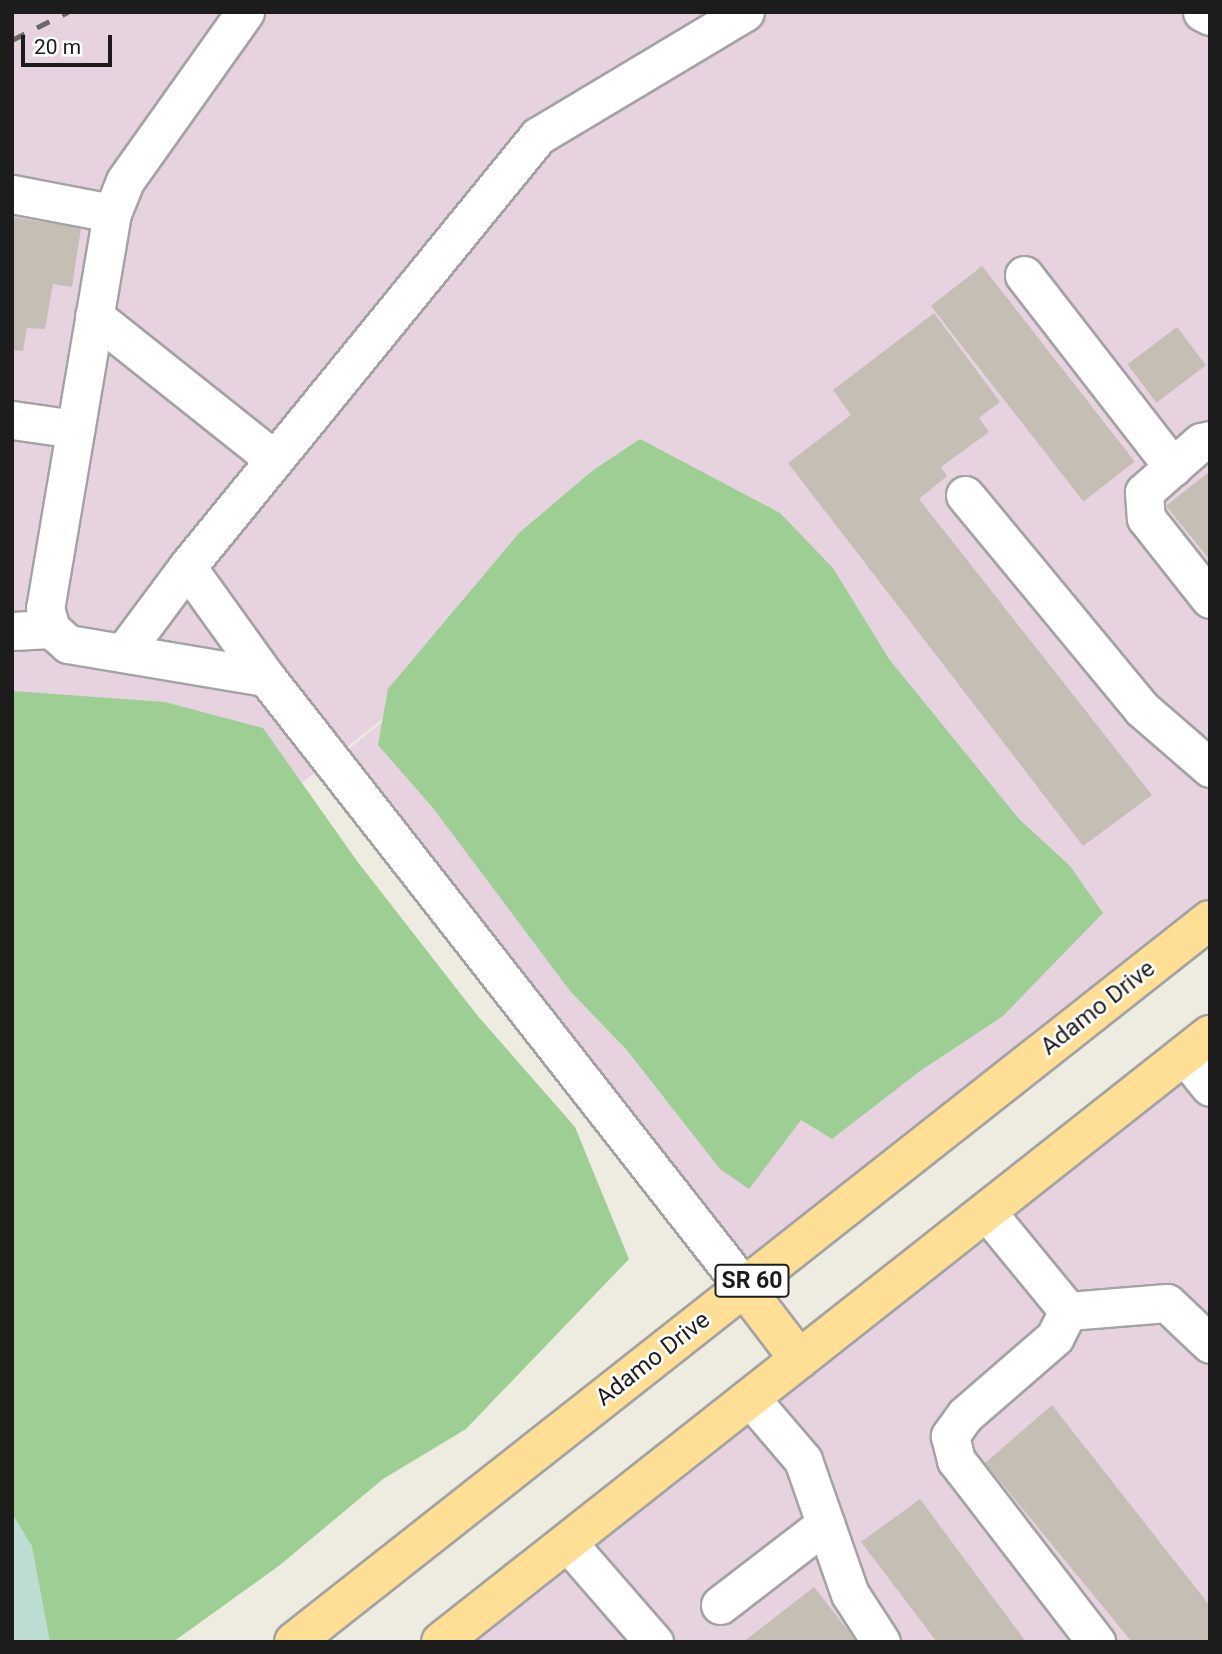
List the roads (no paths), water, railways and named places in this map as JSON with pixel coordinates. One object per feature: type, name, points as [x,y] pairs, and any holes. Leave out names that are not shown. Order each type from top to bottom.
[{"type":"main road","name":"Adamo Drive","points":[[294,1642],[1210,920]]},
{"type":"main road","points":[[441,1642],[1197,1045]]},
{"type":"main road","points":[[744,1287],[799,1359]]},
{"type":"street","points":[[245,12],[125,181],[111,213],[45,608],[51,629],[68,643],[267,677]]},
{"type":"street","points":[[123,653],[187,567],[538,136],[746,12]]},
{"type":"street","points":[[1202,12],[1210,16]]},
{"type":"street","points":[[12,194],[111,213]]},
{"type":"street","points":[[1024,275],[1173,467]]},
{"type":"street","points":[[94,316],[274,459]]},
{"type":"street","points":[[12,420],[75,429]]},
{"type":"street","points":[[1210,440],[1201,442],[1144,492],[1146,518],[1210,599]]},
{"type":"street","points":[[965,495],[1142,709],[1210,768]]},
{"type":"street","points":[[187,567],[267,677],[744,1287]]},
{"type":"street","points":[[12,631],[51,629]]},
{"type":"street","points":[[1197,1045],[1210,1087]]},
{"type":"street","points":[[986,1211],[1068,1311]]},
{"type":"street","points":[[1068,1311],[1167,1303],[1210,1344]]},
{"type":"street","points":[[1068,1311],[1055,1337],[965,1415],[950,1436],[956,1460],[1096,1642]]},
{"type":"street","points":[[750,1398],[803,1460],[850,1594],[881,1642]]},
{"type":"street","points":[[720,1605],[825,1524]]},
{"type":"street","points":[[567,1542],[654,1642]]},
{"type":"railway","points":[[12,40],[68,12]]}]
